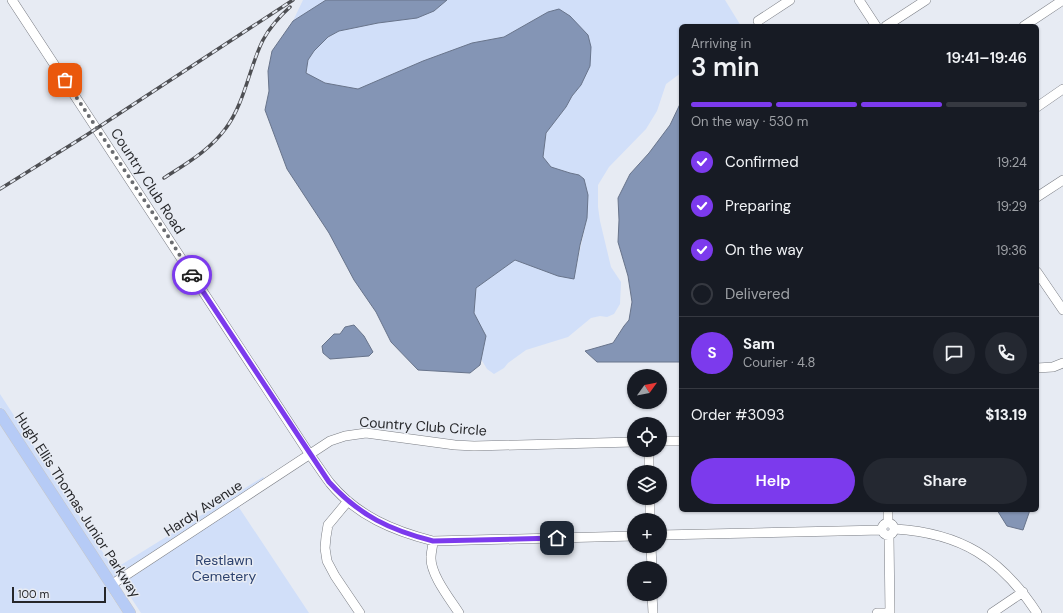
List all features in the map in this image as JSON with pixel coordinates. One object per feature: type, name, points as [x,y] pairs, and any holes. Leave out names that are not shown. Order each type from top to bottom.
[{"type":"main road","name":"Hugh Ellis Thomas Junior Parkway","points":[[0,414],[130,613]]},
{"type":"street","name":"Country Club Road","points":[[12,0],[310,455],[329,482],[348,501],[376,520],[394,529],[433,541],[627,536]]},
{"type":"street","points":[[758,21],[790,0]]},
{"type":"street","points":[[859,0],[875,24]]},
{"type":"street","points":[[889,24],[926,0]]},
{"type":"street","points":[[1027,24],[1063,0]]},
{"type":"street","points":[[1039,106],[1063,89]]},
{"type":"street","points":[[1039,196],[1063,180]]},
{"type":"street","points":[[1039,275],[1063,310]]},
{"type":"street","points":[[1039,368],[1053,367],[1063,363]]},
{"type":"street","name":"Country Club Circle","points":[[310,455],[330,441],[345,436],[366,433],[455,445],[474,446],[627,442]]},
{"type":"street","points":[[667,441],[679,441]]},
{"type":"street","name":"Hardy Avenue","points":[[111,585],[310,455]]},
{"type":"street","points":[[348,501],[328,525],[325,548],[327,561],[335,576],[360,613]]},
{"type":"street","points":[[877,613],[890,613],[888,512]]},
{"type":"street","points":[[667,535],[889,529],[911,530],[933,534],[971,548],[985,556],[1003,570],[1023,592],[1037,613]]},
{"type":"street","points":[[433,541],[430,558],[437,578],[460,613]]},
{"type":"street","points":[[992,613],[1023,592]]},
{"type":"street","points":[[652,601],[653,613]]},
{"type":"green space","points":[[303,0],[326,0],[293,21]]},
{"type":"green space","points":[[447,0],[725,0],[740,24],[679,24],[679,74],[666,84],[657,111],[646,129],[609,167],[598,185],[598,207],[600,221],[611,267],[621,282],[620,304],[614,314],[607,317],[600,316],[591,318],[568,337],[526,350],[494,374],[487,369],[481,359],[486,336],[474,313],[476,288],[515,260],[558,276],[574,278],[587,218],[579,175],[551,167],[543,157],[546,133],[581,85],[548,12],[504,37],[472,43],[423,61],[358,89],[325,83],[306,73],[308,61],[313,51],[325,39],[339,31],[434,11]]},
{"type":"green space","points":[[0,394],[113,568],[116,568],[263,477],[266,480],[112,579],[0,407]]},
{"type":"green space","points":[[0,421],[111,585],[106,588],[123,613],[0,613]]},
{"type":"green space","name":"Restlawn Cemetery","points":[[238,506],[309,613],[141,613],[122,584]]},
{"type":"shaded area","points":[[326,0],[447,0],[434,11],[417,18],[378,23],[339,31],[328,37],[314,51],[308,60],[306,73],[325,83],[358,89],[423,61],[472,43],[504,37],[548,12],[559,9],[570,16],[588,35],[591,47],[590,66],[581,85],[546,133],[543,157],[551,167],[579,175],[584,179],[588,195],[587,218],[580,245],[574,279],[558,276],[515,260],[476,288],[474,313],[486,336],[480,365],[470,373],[418,370],[391,342],[376,312],[354,280],[329,233],[287,169],[265,110],[269,91],[268,71],[272,51],[293,21]]},
{"type":"shaded area","points":[[679,106],[679,362],[597,362],[585,351],[613,343],[629,320],[632,302],[628,276],[618,242],[618,198],[630,174],[649,153],[670,125]]},
{"type":"shaded area","points":[[354,325],[364,336],[373,352],[369,356],[330,359],[323,353],[322,346],[334,334],[340,334],[345,327]]},
{"type":"shaded area","points":[[998,512],[1029,512],[1023,530],[1007,526]]},
{"type":"railway","points":[[0,189],[85,136],[293,0]]},
{"type":"railway","points":[[164,178],[205,150],[226,128],[238,107],[263,40],[275,22],[290,7]]},
{"type":"way so far","points":[[65,80],[192,275]]},
{"type":"route","points":[[192,275],[329,482],[339,494],[361,511],[394,529],[433,541],[557,538]]}]
